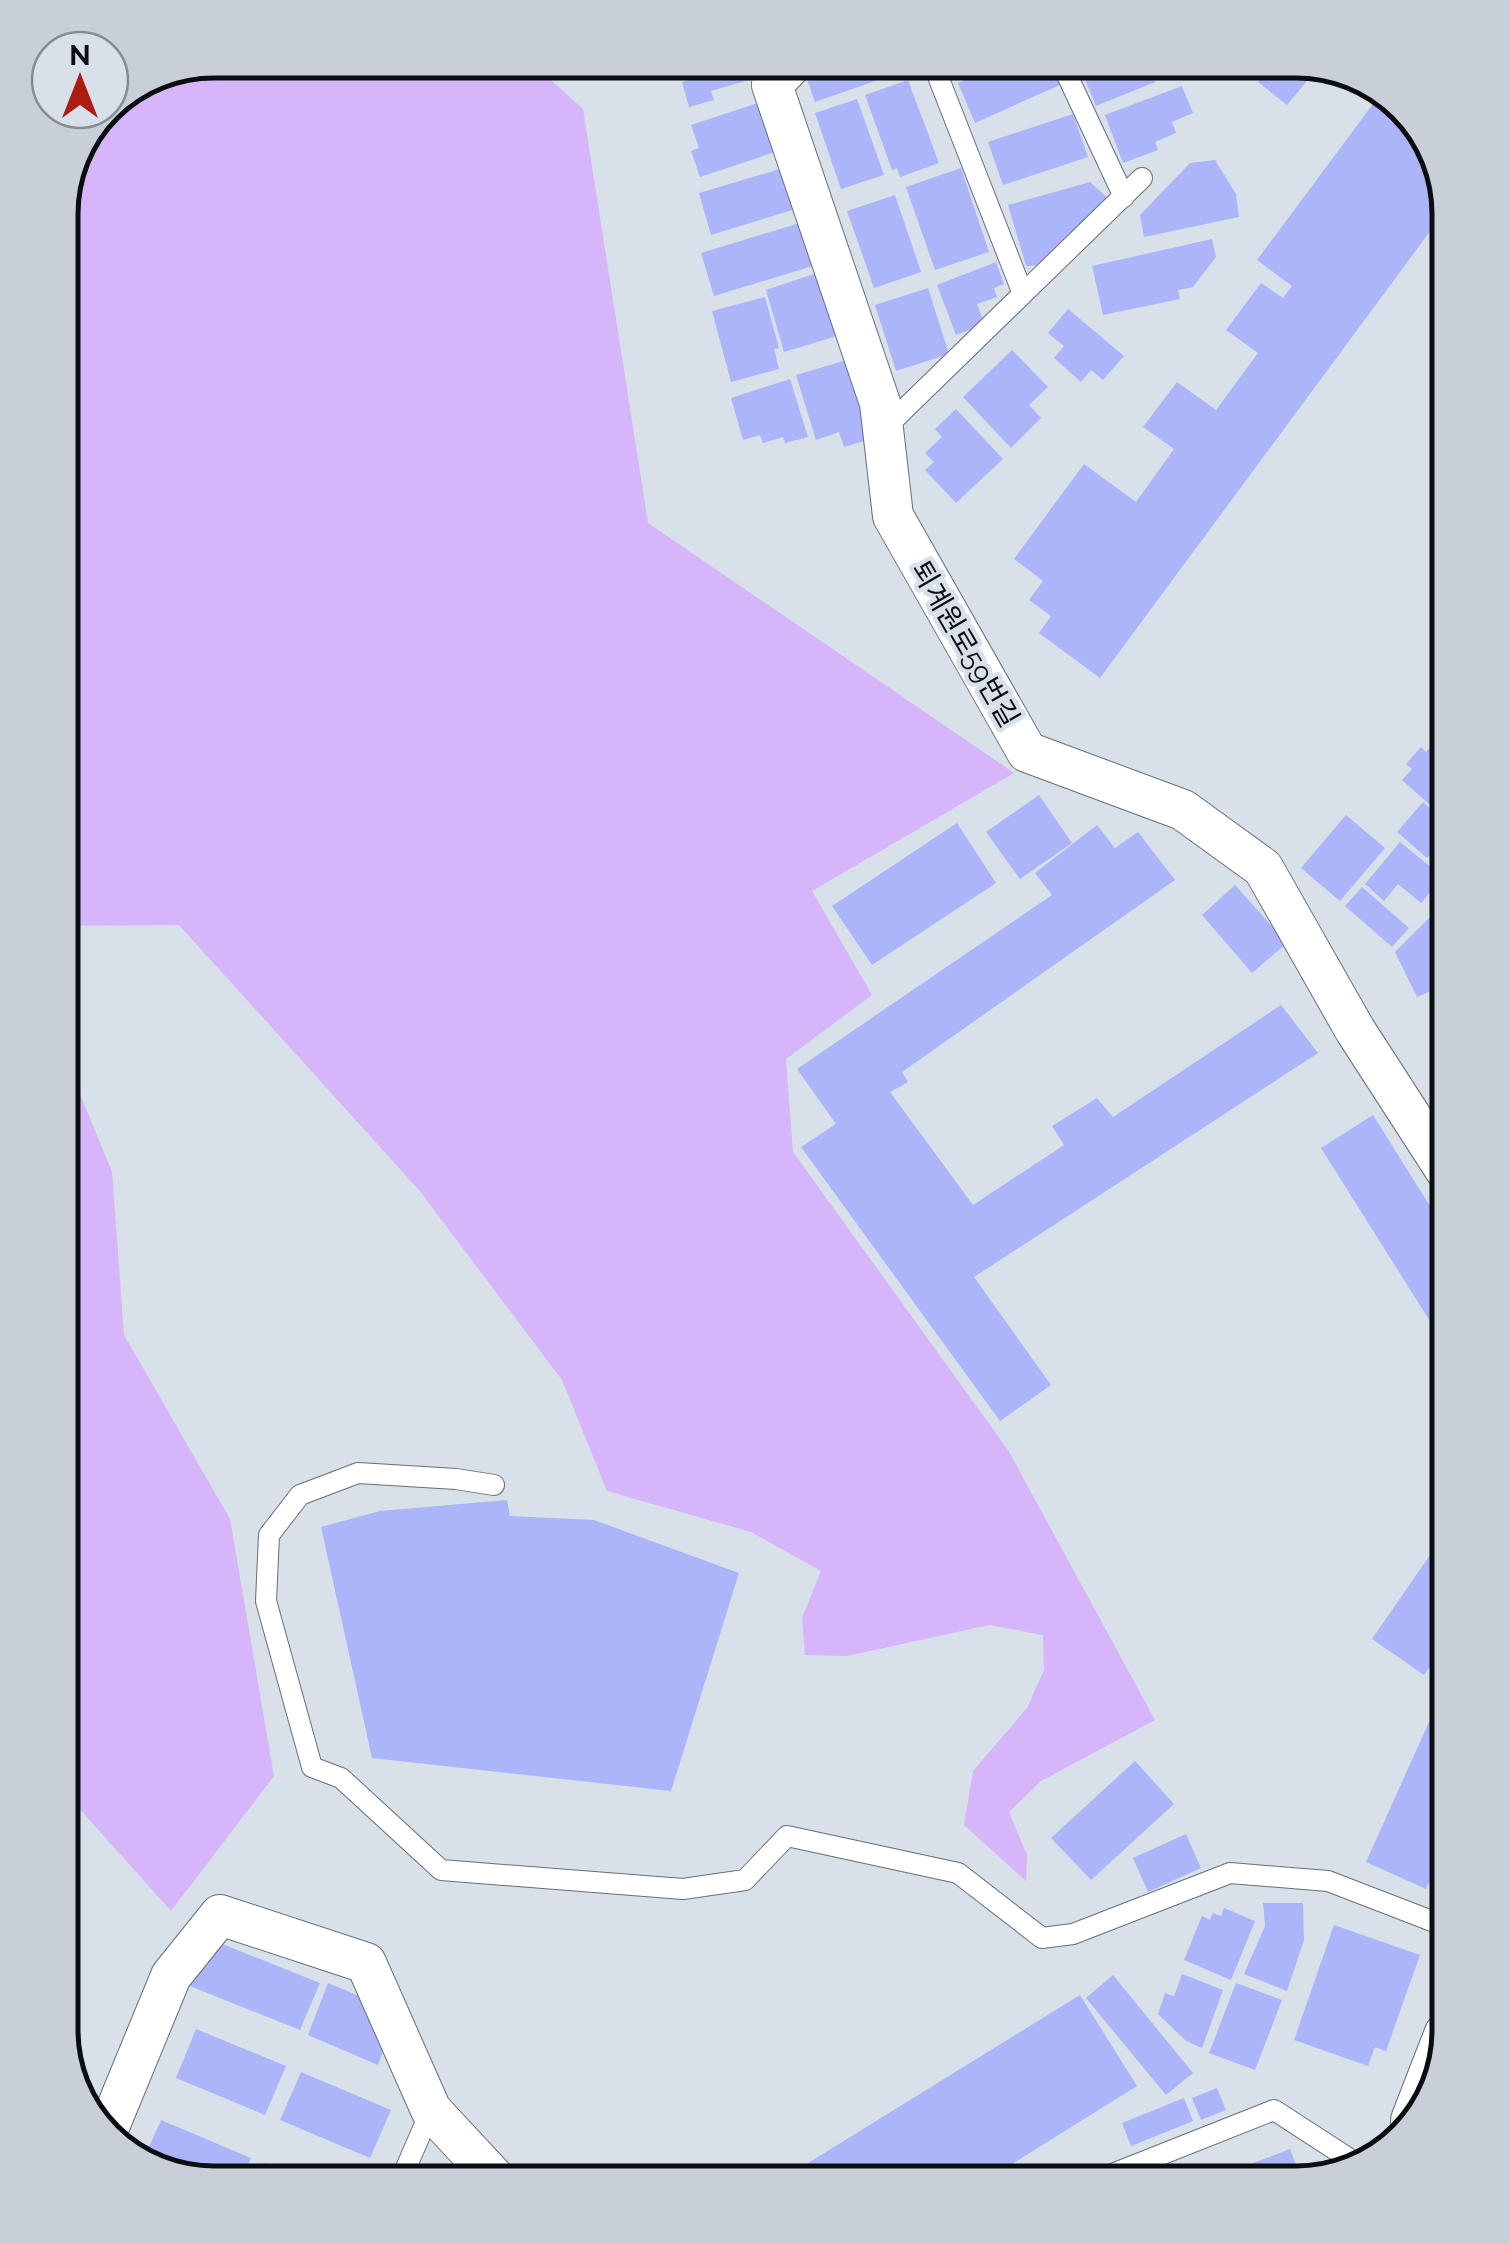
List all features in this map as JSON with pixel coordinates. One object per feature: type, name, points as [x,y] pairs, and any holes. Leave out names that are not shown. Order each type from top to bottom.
[{"type":"street","name":"퇴계원로59번길","points":[[779,78],[772,85],[880,403],[892,516],[1027,752],[1183,810],[1263,868],[1355,1030],[1432,1149]]},
{"type":"street","points":[[112,2120],[170,1976],[220,1915],[366,1963],[432,2110],[483,2166]]},
{"type":"lane","points":[[1068,78],[1124,196]]},
{"type":"lane","points":[[939,79],[1023,294]]},
{"type":"lane","points":[[883,429],[1142,178]]},
{"type":"lane","points":[[494,1485],[358,1474],[300,1495],[269,1535],[266,1601],[312,1767],[341,1778],[441,1870],[683,1889],[745,1880],[787,1836],[958,1873],[1042,1938],[1074,1934],[1230,1873],[1328,1882],[1432,1921]]},
{"type":"lane","points":[[407,2166],[432,2110]]},
{"type":"lane","points":[[1132,2166],[1274,2110],[1346,2157]]},
{"type":"shaded area","points":[[549,78],[583,109],[648,523],[1014,773],[812,891],[872,995],[786,1059],[793,1152],[1008,1450],[1155,1720],[1041,1781],[1009,1812],[1027,1855],[1026,1881],[964,1825],[973,1771],[1027,1708],[1044,1670],[1043,1635],[989,1625],[847,1656],[805,1655],[802,1618],[821,1571],[751,1532],[607,1491],[562,1380],[419,1190],[179,925],[78,926],[78,204],[91,153],[107,130],[130,130],[130,107],[169,85],[195,79]]},
{"type":"shaded area","points":[[78,1089],[112,1172],[124,1335],[230,1519],[274,1776],[171,1911],[78,1807]]},
{"type":"building","points":[[755,78],[711,91],[714,100],[689,107],[682,82]]},
{"type":"building","points":[[811,78],[884,78],[815,102],[807,79]]},
{"type":"building","points":[[970,78],[1060,78],[1062,84],[975,123],[958,83]]},
{"type":"building","points":[[1084,78],[1153,78],[1155,82],[1096,106]]},
{"type":"building","points":[[1261,78],[1309,78],[1287,105],[1258,82]]},
{"type":"building","points":[[908,80],[939,163],[900,177],[897,168],[892,170],[865,95]]},
{"type":"building","points":[[1182,86],[1193,113],[1172,122],[1176,133],[1155,142],[1158,150],[1123,163],[1105,115]]},
{"type":"building","points":[[857,99],[884,175],[841,189],[815,113]]},
{"type":"building","points":[[764,101],[781,150],[700,177],[691,151],[699,148],[691,125]]},
{"type":"building","points":[[1374,102],[1393,117],[1414,145],[1428,178],[1432,229],[1100,678],[1039,633],[1051,616],[1029,600],[1043,581],[1014,559],[1084,464],[1136,502],[1174,449],[1143,427],[1177,382],[1216,410],[1258,353],[1226,330],[1261,283],[1283,298],[1292,286],[1257,260]]},
{"type":"building","points":[[1073,114],[1088,157],[1003,185],[988,142]]},
{"type":"building","points":[[1215,160],[1236,194],[1239,217],[1144,237],[1140,215],[1190,163]]},
{"type":"building","points":[[787,167],[799,208],[711,235],[699,193]]},
{"type":"building","points":[[961,168],[989,252],[935,270],[906,187]]},
{"type":"building","points":[[1090,182],[1112,202],[1050,265],[1026,266],[1008,205]]},
{"type":"building","points":[[895,195],[921,272],[874,288],[847,211]]},
{"type":"building","points":[[803,222],[816,265],[714,296],[701,253]]},
{"type":"building","points":[[1212,239],[1216,257],[1193,287],[1178,290],[1180,299],[1103,315],[1092,266]]},
{"type":"building","points":[[996,262],[1004,284],[994,288],[997,297],[977,304],[985,324],[956,335],[937,285]]},
{"type":"building","points":[[817,273],[837,336],[784,352],[766,290]]},
{"type":"building","points":[[928,288],[949,354],[896,371],[875,305]]},
{"type":"building","points":[[765,297],[779,348],[774,349],[779,369],[731,382],[712,311]]},
{"type":"building","points":[[1068,309],[1124,356],[1103,380],[1091,370],[1081,382],[1054,358],[1064,346],[1048,333]]},
{"type":"building","points":[[1012,350],[1048,387],[1029,405],[1041,418],[1011,448],[963,397]]},
{"type":"building","points":[[850,359],[874,438],[844,447],[839,432],[816,440],[796,375]]},
{"type":"building","points":[[790,379],[808,437],[785,443],[783,437],[763,443],[760,435],[743,440],[731,398]]},
{"type":"building","points":[[956,409],[1003,459],[956,503],[925,470],[934,462],[925,453],[942,437],[935,429]]},
{"type":"building","points":[[1432,745],[1432,807],[1402,780],[1412,769],[1406,764],[1421,747],[1426,752]]},
{"type":"building","points":[[1039,795],[1072,843],[1020,879],[986,832]]},
{"type":"building","points":[[1423,802],[1432,810],[1432,853],[1427,858],[1397,832]]},
{"type":"building","points":[[1346,815],[1385,848],[1340,901],[1301,868]]},
{"type":"building","points":[[957,823],[996,883],[872,965],[832,906]]},
{"type":"building","points":[[1097,825],[1115,848],[1138,832],[1175,880],[902,1072],[908,1082],[890,1092],[973,1205],[1064,1145],[1052,1126],[1097,1098],[1113,1117],[1281,1005],[1318,1053],[974,1277],[1051,1385],[1000,1421],[801,1147],[836,1124],[797,1069],[1052,895],[1035,873]]},
{"type":"building","points":[[1400,842],[1432,868],[1432,890],[1421,903],[1398,884],[1384,901],[1365,884]]},
{"type":"building","points":[[1235,885],[1287,943],[1252,973],[1202,915]]},
{"type":"building","points":[[1362,887],[1409,928],[1392,947],[1345,906]]},
{"type":"building","points":[[1432,917],[1432,991],[1417,997],[1395,952]]},
{"type":"building","points":[[1373,1115],[1432,1209],[1432,1324],[1321,1148]]},
{"type":"building","points":[[507,1500],[510,1516],[594,1520],[739,1573],[671,1791],[372,1758],[321,1527],[380,1511]]},
{"type":"building","points":[[1432,1552],[1432,1664],[1424,1675],[1372,1639]]},
{"type":"building","points":[[1429,1722],[1432,1876],[1426,1889],[1366,1862]]},
{"type":"building","points":[[1135,1761],[1174,1804],[1091,1880],[1051,1838]]},
{"type":"building","points":[[1186,1834],[1201,1868],[1148,1892],[1133,1858]]},
{"type":"building","points":[[1263,1903],[1303,1903],[1304,1940],[1287,1991],[1244,1974],[1265,1926]]},
{"type":"building","points":[[1224,1908],[1255,1921],[1231,1980],[1184,1960],[1202,1916],[1210,1920],[1213,1913],[1221,1916]]},
{"type":"building","points":[[1334,1925],[1420,1955],[1386,2051],[1375,2047],[1368,2066],[1294,2040]]},
{"type":"building","points":[[210,1939],[320,1983],[300,2030],[190,1986]]},
{"type":"building","points":[[1182,1974],[1223,1990],[1202,2048],[1186,2041],[1158,2014],[1165,1993],[1174,1996]]},
{"type":"building","points":[[1113,1975],[1193,2073],[1166,2095],[1086,1998]]},
{"type":"building","points":[[328,1983],[364,1998],[386,2043],[378,2065],[308,2035]]},
{"type":"building","points":[[1236,1983],[1282,2000],[1255,2070],[1209,2053]]},
{"type":"building","points":[[1080,1995],[1137,2086],[1009,2166],[803,2166]]},
{"type":"building","points":[[196,2029],[286,2066],[265,2115],[176,2078]]},
{"type":"building","points":[[301,2072],[391,2110],[370,2158],[280,2120]]},
{"type":"building","points":[[1217,2088],[1226,2110],[1201,2120],[1192,2098]]},
{"type":"building","points":[[1184,2098],[1193,2121],[1131,2146],[1122,2123]]},
{"type":"building","points":[[161,2120],[251,2158],[248,2166],[204,2166],[169,2159],[148,2149]]},
{"type":"building","points":[[1290,2149],[1296,2166],[1246,2166]]}]
